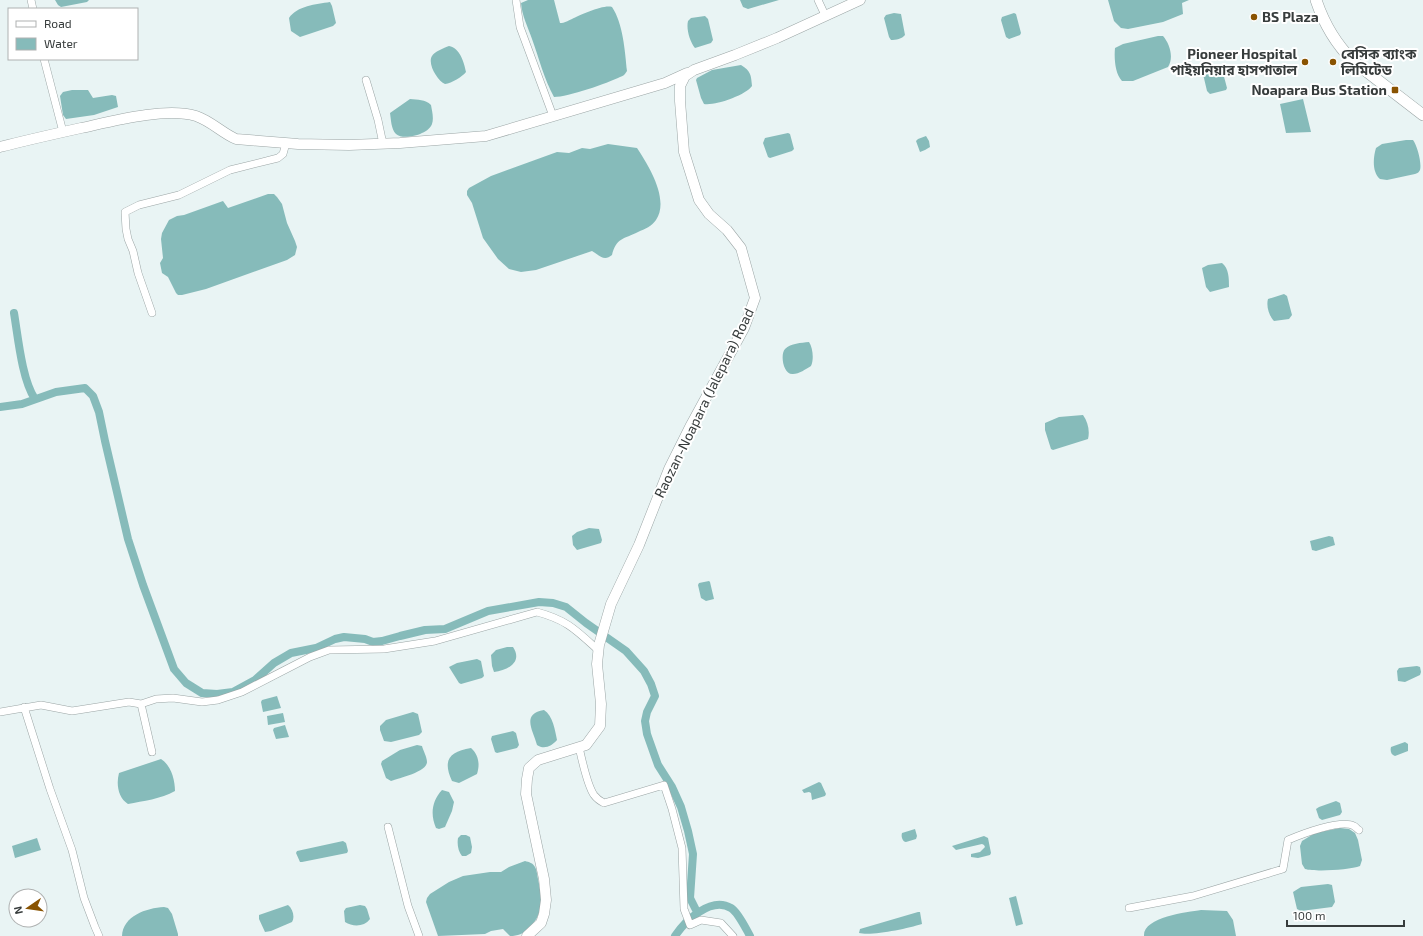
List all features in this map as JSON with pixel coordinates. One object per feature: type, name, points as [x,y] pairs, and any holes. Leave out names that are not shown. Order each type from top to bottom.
[{"type":"main road","points":[[0,147],[135,117],[164,114],[182,114],[202,119],[230,137],[236,139],[286,144],[383,144],[486,136],[665,82],[735,56],[860,0]]},
{"type":"main road","points":[[1316,0],[1334,40],[1348,56],[1423,115]]},
{"type":"main road","name":"Raozan-Noapara (Jalepara) Road","points":[[527,936],[541,923],[546,900],[544,879],[526,794],[529,768],[538,760],[586,745],[600,726],[601,704],[597,664],[598,647],[615,594],[639,545],[669,469],[690,426],[744,328],[755,298],[741,248],[727,230],[709,214],[699,200],[684,152],[680,93],[682,80],[689,72]]},
{"type":"street","points":[[516,0],[520,26],[553,116]]},
{"type":"street","points":[[818,0],[825,15]]},
{"type":"street","points":[[44,60],[63,132]]},
{"type":"street","points":[[366,80],[378,120],[383,144]]},
{"type":"street","points":[[152,313],[128,239],[125,212],[139,205],[179,195],[230,170],[278,158],[284,154],[286,144]]},
{"type":"street","points":[[0,712],[41,705],[72,711],[129,702],[141,704],[156,699],[172,698],[202,702],[218,700],[242,692],[310,657],[328,650],[384,649],[435,641],[537,612],[552,616],[572,627],[598,647]]},
{"type":"street","points":[[141,704],[152,752]]},
{"type":"street","points":[[24,707],[50,790],[72,850],[84,898],[99,936]]},
{"type":"street","points":[[579,747],[589,785],[593,794],[598,800],[604,803],[664,785],[682,848],[684,909],[690,925],[701,920],[720,923],[733,936]]},
{"type":"street","points":[[1129,908],[1192,896],[1283,869],[1288,840],[1314,830],[1340,825],[1354,825],[1359,830]]},
{"type":"street","points":[[388,827],[408,906],[420,936]]},
{"type":"water","points":[[55,0],[89,0],[87,2],[61,7]]},
{"type":"water","points":[[528,0],[554,0],[560,23],[598,8],[608,6],[612,7],[619,21],[623,38],[627,71],[625,74],[614,80],[588,89],[569,95],[554,97],[544,76],[523,12],[521,3]]},
{"type":"water","points":[[740,0],[779,0],[748,9],[743,7]]},
{"type":"water","points":[[1108,0],[1189,0],[1182,3],[1183,14],[1163,22],[1128,29],[1121,28],[1114,21]]},
{"type":"water","points":[[330,2],[336,23],[333,26],[300,37],[291,31],[289,18],[292,14],[307,6]]},
{"type":"water","points":[[894,13],[901,14],[905,35],[899,39],[891,40],[884,18],[886,15]]},
{"type":"water","points":[[1014,13],[1016,14],[1021,33],[1020,35],[1009,39],[1006,37],[1001,20],[1002,17]]},
{"type":"water","points":[[705,16],[708,19],[713,40],[711,43],[695,48],[689,35],[688,21],[691,18]]},
{"type":"water","points":[[1163,36],[1168,43],[1171,59],[1168,67],[1133,81],[1122,81],[1116,70],[1115,48],[1123,44]]},
{"type":"water","points":[[449,46],[453,47],[459,52],[466,72],[457,80],[445,84],[434,72],[431,59],[432,56],[439,50]]},
{"type":"water","points":[[741,65],[747,69],[750,74],[752,86],[744,93],[730,99],[704,104],[696,80],[697,78],[712,70]]},
{"type":"water","points":[[1219,67],[1222,69],[1227,88],[1226,90],[1210,94],[1207,91],[1203,74],[1205,70]]},
{"type":"water","points":[[72,90],[88,90],[93,98],[112,95],[116,96],[118,107],[94,115],[66,119],[63,115],[60,96],[63,92]]},
{"type":"water","points":[[410,99],[424,101],[431,105],[433,122],[430,128],[426,131],[410,137],[400,136],[396,134],[393,129],[390,113]]},
{"type":"water","points":[[1303,99],[1311,132],[1286,133],[1280,104]]},
{"type":"water","points":[[788,133],[790,134],[794,149],[770,158],[768,157],[763,143],[765,138]]},
{"type":"water","points":[[926,136],[930,147],[920,152],[916,141]]},
{"type":"water","points":[[1413,140],[1419,154],[1420,170],[1418,173],[1387,180],[1380,179],[1374,169],[1374,156],[1376,148],[1382,144]]},
{"type":"water","points":[[608,144],[637,148],[647,163],[659,192],[660,212],[656,220],[650,226],[618,242],[612,255],[606,258],[592,251],[536,270],[521,272],[509,269],[498,259],[483,238],[472,203],[467,195],[469,188],[491,176],[557,152],[569,153],[582,148],[590,149]]},
{"type":"water","points":[[268,194],[274,194],[282,204],[287,223],[297,247],[295,255],[287,260],[206,289],[178,295],[168,277],[162,273],[160,263],[163,258],[161,239],[162,233],[169,220],[223,201],[228,208]]},
{"type":"water","points":[[1222,263],[1229,277],[1229,287],[1210,292],[1206,287],[1202,268],[1208,265]]},
{"type":"water","points":[[1284,294],[1287,296],[1292,315],[1289,319],[1274,321],[1268,311],[1268,299]]},
{"type":"water","points":[[809,342],[813,354],[811,366],[798,373],[793,374],[787,371],[783,364],[783,352],[785,349],[793,344]]},
{"type":"water","points":[[1083,415],[1088,427],[1088,439],[1053,450],[1051,449],[1045,430],[1045,423],[1059,417]]},
{"type":"water","points":[[589,528],[599,529],[602,540],[601,543],[577,550],[573,545],[572,536],[577,532]]},
{"type":"water","points":[[1329,536],[1333,537],[1335,545],[1316,551],[1312,550],[1310,541]]},
{"type":"water","points":[[709,581],[714,599],[706,601],[701,598],[698,585],[699,583]]},
{"type":"water","points":[[513,647],[516,652],[515,661],[509,667],[494,672],[491,655],[496,650]]},
{"type":"water","points":[[477,659],[481,661],[484,676],[482,678],[461,684],[459,683],[449,667],[457,663]]},
{"type":"water","points":[[1420,667],[1420,675],[1405,682],[1398,681],[1397,671],[1399,668]]},
{"type":"water","points":[[277,696],[281,708],[263,712],[262,700]]},
{"type":"water","points":[[544,710],[552,719],[557,740],[550,746],[542,747],[537,745],[530,723],[533,715]]},
{"type":"water","points":[[413,712],[418,714],[422,732],[419,735],[391,742],[384,741],[380,726],[386,720]]},
{"type":"water","points":[[283,713],[285,722],[268,725],[267,716]]},
{"type":"water","points":[[285,725],[289,737],[276,739],[273,730],[274,728]]},
{"type":"water","points":[[513,731],[516,733],[519,745],[517,748],[497,753],[495,752],[491,739],[492,736]]},
{"type":"water","points":[[1405,742],[1408,744],[1408,751],[1395,756],[1393,755],[1391,747]]},
{"type":"water","points":[[417,745],[422,746],[427,760],[426,766],[418,772],[391,781],[386,778],[381,764],[382,761],[400,750]]},
{"type":"water","points":[[471,748],[476,754],[478,760],[477,774],[459,783],[452,781],[448,767],[450,758],[453,754]]},
{"type":"water","points":[[161,759],[172,773],[175,791],[158,798],[128,804],[120,794],[118,782],[119,773]]},
{"type":"water","points":[[819,782],[821,783],[826,794],[825,796],[812,800],[811,793],[804,793],[802,790]]},
{"type":"water","points":[[442,790],[449,792],[454,802],[445,827],[439,829],[436,828],[434,823],[433,808],[436,799]]},
{"type":"water","points":[[1336,801],[1340,803],[1342,812],[1340,815],[1322,820],[1319,818],[1316,809]]},
{"type":"water","points":[[1340,828],[1349,829],[1355,833],[1362,860],[1360,866],[1349,869],[1332,870],[1305,869],[1302,864],[1300,846],[1302,841],[1315,833]]},
{"type":"water","points":[[915,829],[917,836],[916,839],[906,842],[904,841],[902,833]]},
{"type":"water","points":[[461,835],[470,837],[472,847],[471,853],[466,856],[462,856],[458,847],[458,838]]},
{"type":"water","points":[[984,836],[988,838],[991,853],[990,855],[978,858],[971,857],[971,854],[980,852],[985,847],[982,844],[956,850],[952,846]]},
{"type":"water","points":[[37,838],[41,850],[15,858],[12,846]]},
{"type":"water","points":[[343,841],[346,843],[347,853],[300,862],[296,853],[297,851]]},
{"type":"water","points":[[525,861],[529,862],[536,868],[541,899],[541,905],[537,917],[534,923],[527,930],[513,936],[510,936],[503,929],[491,931],[485,934],[438,936],[426,902],[430,894],[449,882],[463,876],[501,872],[509,867]]},
{"type":"water","points":[[1328,884],[1332,885],[1335,902],[1332,907],[1301,911],[1297,909],[1293,892],[1301,887]]},
{"type":"water","points":[[1016,896],[1023,924],[1016,926],[1009,898]]},
{"type":"water","points":[[288,905],[293,913],[292,922],[265,932],[259,919],[259,915]]},
{"type":"water","points":[[360,905],[365,906],[367,909],[370,919],[368,922],[362,925],[351,925],[345,922],[344,911],[346,908]]},
{"type":"water","points":[[164,907],[168,908],[172,914],[178,936],[122,936],[126,923],[131,918],[143,911]]},
{"type":"water","points":[[1201,910],[1227,911],[1233,920],[1236,936],[1144,936],[1146,930],[1151,924],[1158,920],[1177,914]]},
{"type":"water","points":[[920,912],[922,924],[880,933],[859,933],[860,929]]},
{"type":"waterway","points":[[14,313],[24,370],[35,399]]},
{"type":"waterway","points":[[0,407],[22,404],[56,392],[85,388],[93,396],[99,412],[128,539],[143,585],[174,669],[186,683],[202,693],[217,694],[233,692],[255,680],[274,663],[291,653],[316,648],[335,639],[344,637],[365,639],[373,642],[382,641],[425,630],[445,629],[488,611],[539,602],[553,603],[566,607],[626,651],[644,671],[651,684],[655,696],[647,712],[645,721],[647,734],[658,765],[672,787],[681,807],[688,831],[693,854],[690,898],[697,912]]},
{"type":"waterway","points":[[675,936],[692,917],[715,905],[723,905],[734,910],[750,936]]},
{"type":"place","name":"BS Plaza","points":[[1254,17]]},
{"type":"place","name":"Pioneer Hospital পাইয়নিয়ার হাসপাতাল","points":[[1305,62]]},
{"type":"place","name":"বেসিক ব্যাংক লিমিটেড","points":[[1333,62]]},
{"type":"place","name":"Noapara Bus Station","points":[[1395,90]]}]
